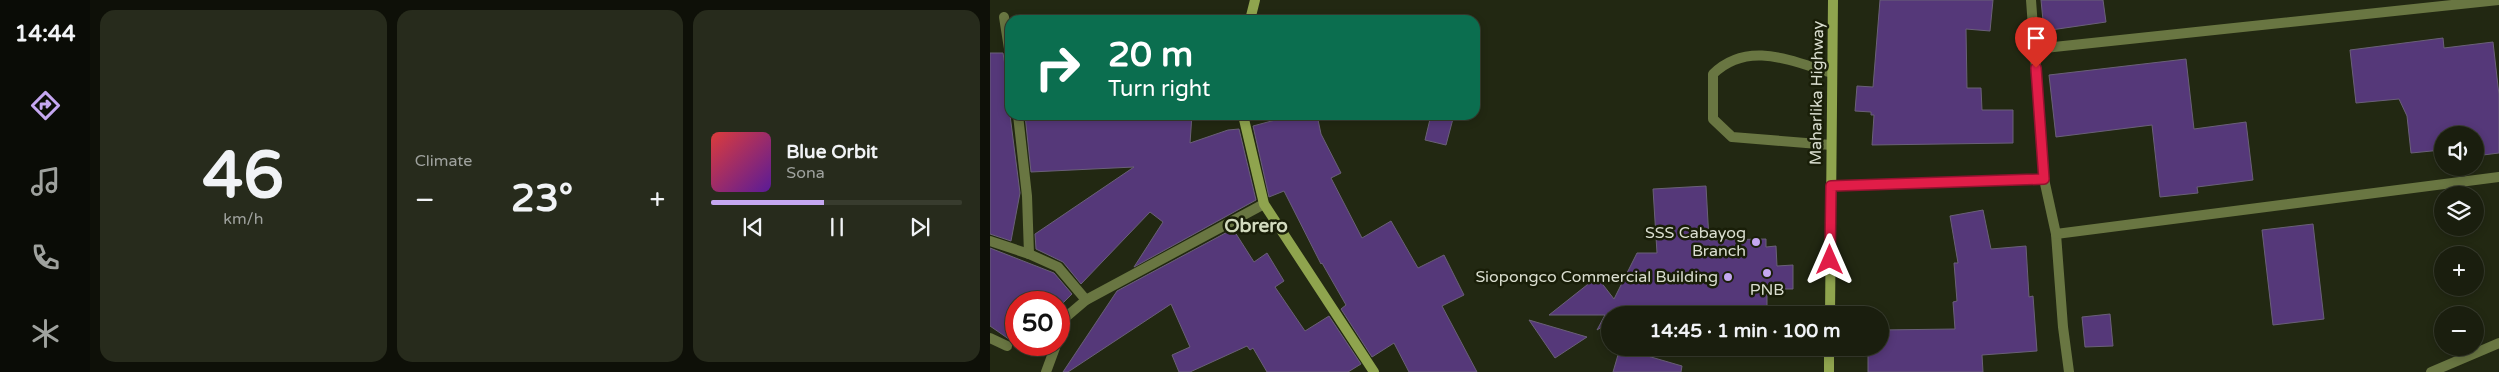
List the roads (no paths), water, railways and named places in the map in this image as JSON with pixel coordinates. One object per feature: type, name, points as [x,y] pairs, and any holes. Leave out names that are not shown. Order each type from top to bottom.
[{"type":"main road","points":[[1251,15],[1255,0]]},
{"type":"main road","name":"Maharlika Highway","points":[[1830,306],[1833,0]]},
{"type":"main road","points":[[1244,120],[1264,204],[1374,372]]},
{"type":"main road","points":[[1829,372],[1830,356]]},
{"type":"street","points":[[2031,0],[2044,179],[2056,234],[2062,327],[2069,372]]},
{"type":"street","points":[[2035,50],[2499,0]]},
{"type":"street","points":[[1004,17],[1005,23]]},
{"type":"street","points":[[1831,145],[1732,136],[1713,119],[1712,74],[1725,62],[1756,54],[1832,73]]},
{"type":"street","points":[[1019,120],[1028,196],[1029,254]]},
{"type":"street","points":[[2056,234],[2499,177]]},
{"type":"street","points":[[1831,186],[2044,179]]},
{"type":"street","points":[[1070,314],[1086,300],[1264,204]]},
{"type":"street","points":[[990,241],[1029,254],[1058,267],[1086,300]]},
{"type":"street","points":[[990,338],[1005,345]]},
{"type":"street","points":[[2431,372],[2499,343]]},
{"type":"street","points":[[1046,372],[1052,356]]},
{"type":"place","name":"SSS Cabayog Branch","points":[[1756,242]]},
{"type":"place","name":"PNB","points":[[1767,273]]},
{"type":"place","name":"Siopongco Commercial Building","points":[[1728,277]]},
{"type":"district","name":"Obrero","points":[[1256,226]]}]
